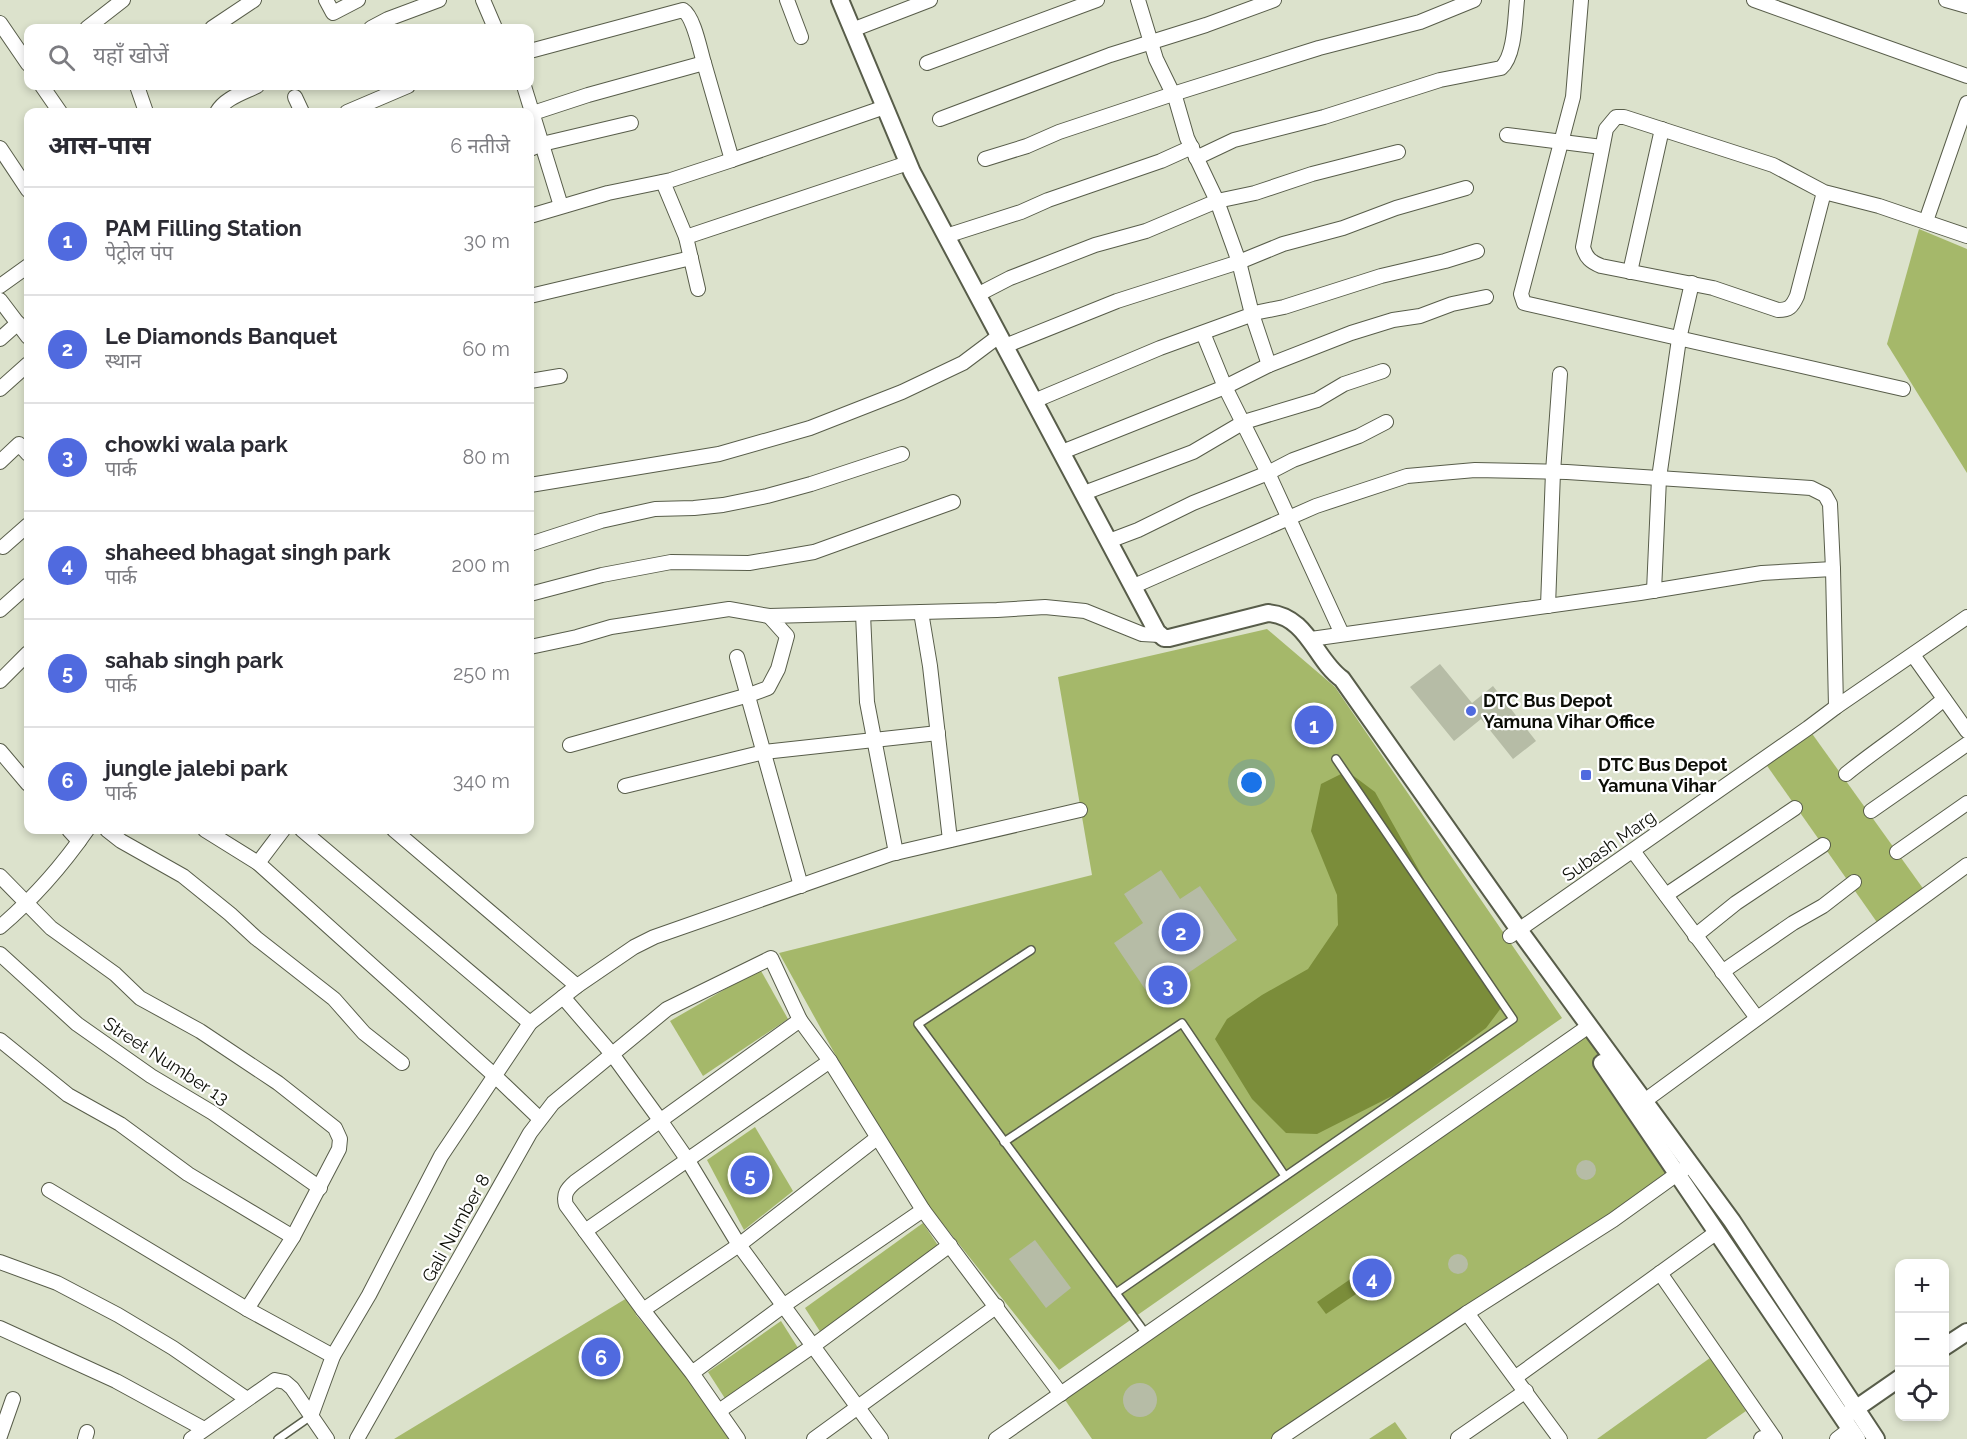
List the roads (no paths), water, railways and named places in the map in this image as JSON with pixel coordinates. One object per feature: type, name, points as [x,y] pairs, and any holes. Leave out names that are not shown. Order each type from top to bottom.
[{"type":"street","points":[[92,24],[123,0]]},
{"type":"street","points":[[218,24],[254,0]]},
{"type":"street","points":[[326,0],[333,13],[358,0]]},
{"type":"street","points":[[379,24],[439,0]]},
{"type":"street","points":[[483,0],[493,24]]},
{"type":"street","points":[[787,0],[801,37]]},
{"type":"street","points":[[840,0],[908,163],[1160,635]]},
{"type":"street","points":[[852,30],[930,0]]},
{"type":"street","points":[[927,63],[1097,0]]},
{"type":"street","points":[[1138,0],[1156,59],[1173,94],[1194,153],[1217,201],[1239,261],[1252,314],[1269,365]]},
{"type":"street","points":[[940,119],[1024,86],[1151,42],[1206,26],[1274,0]]},
{"type":"street","points":[[985,159],[1173,94],[1319,48],[1420,22],[1474,0]]},
{"type":"street","points":[[946,236],[1021,212],[1048,200],[1161,161],[1324,117],[1440,80],[1502,68],[1507,62],[1512,44],[1517,0]]},
{"type":"street","points":[[1581,0],[1573,97],[1521,299],[1529,305],[1903,389]]},
{"type":"street","points":[[1754,0],[1967,76]]},
{"type":"street","points":[[1946,0],[1967,6]]},
{"type":"street","points":[[534,50],[682,5],[692,23],[732,160]]},
{"type":"street","points":[[0,23],[24,59]]},
{"type":"street","points":[[534,112],[704,63]]},
{"type":"street","points":[[45,90],[57,108]]},
{"type":"street","points":[[138,90],[145,108]]},
{"type":"street","points":[[220,108],[222,104],[248,90]]},
{"type":"street","points":[[356,108],[399,90]]},
{"type":"street","points":[[525,90],[530,108]]},
{"type":"street","points":[[295,97],[300,108]]},
{"type":"street","points":[[1926,221],[1960,142],[1967,103]]},
{"type":"street","points":[[534,215],[608,193],[663,182],[885,107]]},
{"type":"street","points":[[1824,192],[1797,296],[1788,310],[1778,310],[1713,288],[1592,263],[1582,247],[1606,129],[1616,117],[1624,117],[1773,165],[1824,192],[1879,206],[1967,236]]},
{"type":"street","points":[[561,206],[536,147],[631,123]]},
{"type":"street","points":[[1630,272],[1662,129]]},
{"type":"street","points":[[1508,135],[1602,147]]},
{"type":"street","points":[[0,148],[24,184]]},
{"type":"street","points":[[977,295],[1010,279],[1095,245],[1146,231],[1217,201],[1255,193],[1312,174],[1398,152]]},
{"type":"street","points":[[686,237],[908,163]]},
{"type":"street","points":[[0,175],[12,166]]},
{"type":"street","points":[[663,182],[686,237],[698,289]]},
{"type":"street","points":[[534,484],[719,454],[810,428],[902,392],[963,363],[1002,341],[1284,244],[1343,228],[1396,208],[1466,188]]},
{"type":"street","points":[[1035,401],[1252,314],[1284,307],[1382,276],[1477,251]]},
{"type":"street","points":[[534,295],[691,258]]},
{"type":"street","points":[[0,286],[24,269]]},
{"type":"street","points":[[1653,591],[1659,478],[1679,339],[1692,283]]},
{"type":"street","points":[[1062,452],[1225,387],[1269,365],[1351,333],[1393,320],[1420,316],[1452,304],[1486,297]]},
{"type":"street","points":[[0,300],[24,331]]},
{"type":"street","points":[[0,339],[18,323]]},
{"type":"street","points":[[1203,333],[1225,387],[1244,422],[1342,634]]},
{"type":"street","points":[[0,389],[24,368]]},
{"type":"street","points":[[1084,493],[1193,452],[1244,422],[1317,400],[1344,384],[1383,371]]},
{"type":"street","points":[[1548,606],[1553,472],[1560,374]]},
{"type":"street","points":[[534,380],[560,375]]},
{"type":"street","points":[[1109,541],[1138,530],[1193,503],[1268,473],[1293,460],[1359,436],[1386,422]]},
{"type":"street","points":[[0,462],[19,444],[24,450]]},
{"type":"street","points":[[534,543],[601,521],[655,509],[723,505],[767,496],[902,454]]},
{"type":"street","points":[[1134,586],[1289,518],[1407,476],[1475,470],[1553,472],[1811,488],[1825,495],[1830,504],[1836,707]]},
{"type":"street","points":[[534,593],[671,562],[749,563],[814,552],[953,502]]},
{"type":"street","points":[[3,547],[24,529]]},
{"type":"street","points":[[1311,639],[1653,591],[1762,573],[1833,569]]},
{"type":"street","points":[[0,610],[24,589]]},
{"type":"street","points":[[534,646],[610,627],[729,609],[769,616],[1045,607],[1085,611],[1142,634],[1169,638],[1268,613],[1284,617],[1303,630],[1311,639],[1333,673],[1334,683],[1585,1028],[1684,1169],[1732,1221],[1848,1427]]},
{"type":"street","points":[[921,612],[930,666],[950,840]]},
{"type":"street","points":[[863,614],[867,702],[896,853]]},
{"type":"street","points":[[570,745],[768,688],[778,669],[787,636],[769,616]]},
{"type":"street","name":"Subash Marg","points":[[1515,933],[1967,617]]},
{"type":"street","points":[[1913,655],[1967,731]]},
{"type":"street","points":[[0,681],[24,657]]},
{"type":"street","points":[[737,657],[801,886]]},
{"type":"street","points":[[1846,774],[1944,699]]},
{"type":"street","points":[[625,786],[764,752],[938,733]]},
{"type":"street","points":[[1871,811],[1967,744]]},
{"type":"street","points":[[0,751],[24,779]]},
{"type":"street","points":[[1897,852],[1967,803]]},
{"type":"street","points":[[1666,895],[1795,808]]},
{"type":"street","points":[[311,1416],[333,1356],[369,1295],[441,1156],[530,1023],[577,986],[634,947],[654,937],[896,853],[1080,810]]},
{"type":"street","points":[[111,834],[191,882],[256,938],[334,999],[364,1033],[402,1063]]},
{"type":"street","points":[[211,834],[258,863],[539,1118]]},
{"type":"street","points":[[258,863],[280,834]]},
{"type":"street","points":[[307,834],[530,1023]]},
{"type":"street","points":[[399,834],[577,986]]},
{"type":"street","points":[[0,927],[26,904],[65,860],[83,835]]},
{"type":"street","points":[[1695,936],[1736,903],[1823,845]]},
{"type":"street","points":[[1633,851],[1757,1018]]},
{"type":"street","points":[[1644,1102],[1967,865]]},
{"type":"street","points":[[0,876],[51,928],[115,974],[140,998],[215,1041],[278,1083],[335,1128],[340,1139],[339,1149],[293,1236],[247,1309]]},
{"type":"street","points":[[1722,972],[1793,923],[1823,906],[1854,882]]},
{"type":"street","name":"Street Number 13","points":[[0,954],[77,1024],[152,1076],[213,1113],[320,1188]]},
{"type":"street","name":"Gali Number 8","points":[[357,1439],[539,1118],[553,1103],[667,1009],[771,958],[800,1020]]},
{"type":"street","points":[[563,997],[612,1054],[660,1120],[687,1159],[739,1245],[880,1439]]},
{"type":"street","points":[[738,1439],[692,1373],[566,1205],[564,1197],[567,1189],[800,1020],[830,1061],[923,1210],[1061,1394]]},
{"type":"street","points":[[1585,1028],[1644,1102],[1684,1169],[1717,1232],[1848,1427],[1876,1439]]},
{"type":"street","points":[[996,1439],[1585,1028]]},
{"type":"street","points":[[0,1040],[68,1095],[120,1124],[189,1174],[293,1236]]},
{"type":"street","points":[[585,1231],[830,1061]]},
{"type":"street","points":[[643,1310],[739,1245],[877,1138]]},
{"type":"street","points":[[1279,1439],[1467,1313],[1613,1220],[1684,1169]]},
{"type":"street","points":[[49,1190],[247,1309],[333,1356]]},
{"type":"street","points":[[692,1373],[783,1306],[923,1210]]},
{"type":"street","points":[[1516,1377],[1717,1232]]},
{"type":"street","points":[[719,1411],[813,1346],[950,1245]]},
{"type":"street","points":[[0,1262],[57,1283],[118,1315],[173,1348],[247,1399]]},
{"type":"street","points":[[1660,1273],[1766,1439]]},
{"type":"street","points":[[814,1439],[997,1306]]},
{"type":"street","points":[[1467,1313],[1560,1439]]},
{"type":"street","points":[[0,1328],[116,1381],[204,1429]]},
{"type":"street","points":[[1949,1345],[1965,1337]]},
{"type":"street","points":[[190,1439],[275,1380],[285,1382],[292,1388],[327,1439]]},
{"type":"street","points":[[1848,1427],[1895,1382]]},
{"type":"street","points":[[1458,1438],[1526,1391]]},
{"type":"street","points":[[0,1436],[13,1399]]},
{"type":"street","points":[[1298,1427],[1306,1439]]},
{"type":"lane","points":[[1116,1293],[1513,1019],[1336,759]]},
{"type":"lane","points":[[1031,950],[918,1024],[1146,1334]]},
{"type":"lane","points":[[1004,1142],[1182,1023],[1285,1176]]},
{"type":"lane","points":[[278,1439],[311,1416]]},
{"type":"place","name":"DTC Bus Depot Yamuna Vihar Office","points":[[1471,711]]},
{"type":"place","name":"PAM Filling Station","points":[[1314,725]]},
{"type":"place","name":"DTC Bus Depot Yamuna Vihar","points":[[1586,775]]},
{"type":"place","name":"Le Diamonds Banquet","points":[[1181,932]]},
{"type":"place","name":"chowki wala park","points":[[1168,985]]},
{"type":"place","name":"sahab singh park","points":[[750,1175]]},
{"type":"place","name":"shaheed bhagat singh park","points":[[1372,1278]]},
{"type":"place","name":"jungle jalebi park","points":[[601,1357]]}]
